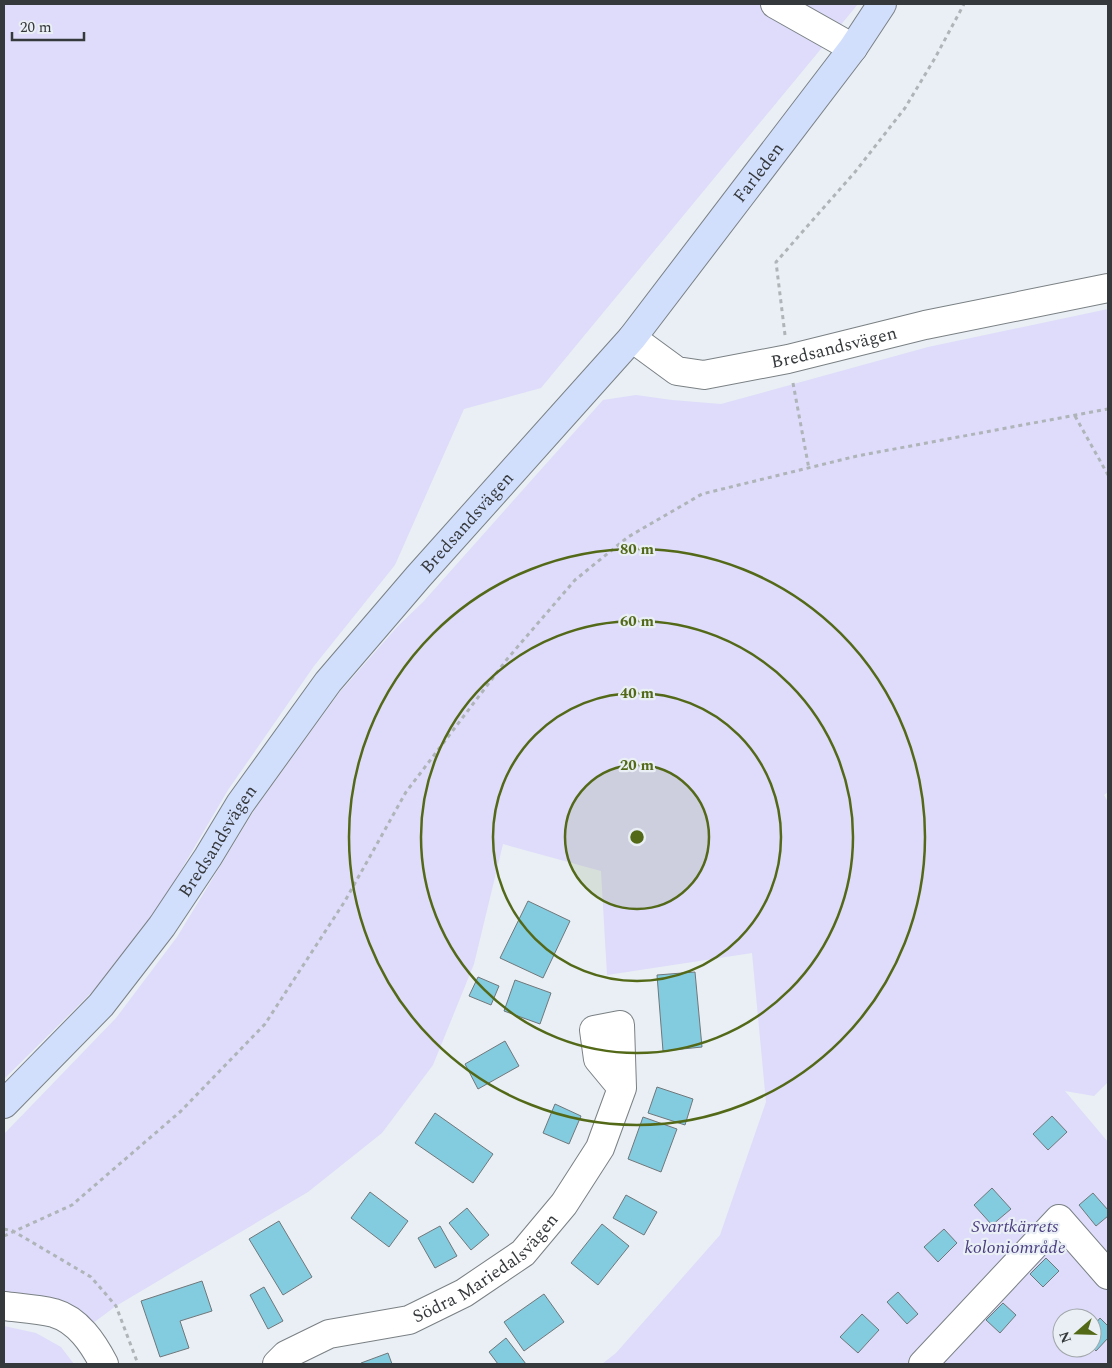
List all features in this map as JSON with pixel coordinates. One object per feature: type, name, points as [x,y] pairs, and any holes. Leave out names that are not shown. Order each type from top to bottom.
[{"type":"street","points":[[775,4],[853,48]]},
{"type":"street","name":"Farleden","points":[[632,338],[853,48],[882,4]]},
{"type":"street","name":"Bredsandsvägen","points":[[4,1104],[101,1005],[162,926],[208,857],[240,804],[328,682],[418,577],[632,338],[676,371],[704,375],[788,359],[925,325],[1108,288]]},
{"type":"street","name":"Södra Mariedalsvägen","points":[[277,1364],[286,1355],[329,1334],[409,1320],[464,1293],[523,1253],[564,1204],[600,1148],[622,1088]]},
{"type":"street","points":[[922,1364],[1060,1219],[1108,1275]]},
{"type":"street","points":[[4,1306],[54,1313],[75,1324],[94,1345],[104,1364]]},
{"type":"path","points":[[809,468],[788,359],[776,262],[855,172],[904,108],[935,58],[964,4]]},
{"type":"path","points":[[4,1236],[72,1205],[181,1111],[264,1024],[345,901],[406,792],[508,658],[575,580],[628,537],[702,494],[857,456],[1108,409]]},
{"type":"path","points":[[1075,416],[1108,475]]},
{"type":"path","points":[[4,1228],[13,1231],[91,1276],[116,1306],[138,1364]]},
{"type":"green space","points":[[4,4],[858,4],[541,388],[464,409],[395,565],[314,666],[228,790],[154,916],[93,991],[4,1079]]},
{"type":"green space","name":"Svartkärrets koloniområde","points":[[1108,309],[1108,792],[1104,795],[1108,802],[1108,1082],[1094,1096],[1065,1091],[1108,1142],[1108,1364],[602,1364],[616,1353],[720,1235],[766,1102],[752,953],[607,975],[601,871],[503,844],[474,964],[433,1065],[382,1133],[308,1192],[116,1306],[89,1326],[4,1296],[4,1134],[116,1018],[177,937],[255,809],[339,693],[603,400],[636,395],[721,404],[928,347]]},
{"type":"green space","points":[[4,1326],[36,1333],[61,1347],[74,1364],[4,1364]]},
{"type":"building","points":[[528,901],[570,921],[543,978],[500,958]]},
{"type":"building","points":[[695,972],[702,1047],[663,1051],[657,975]]},
{"type":"building","points":[[478,977],[499,986],[491,1005],[469,996]]},
{"type":"building","points":[[515,980],[551,993],[540,1024],[504,1011]]},
{"type":"building","points":[[505,1041],[519,1066],[478,1089],[465,1064]]},
{"type":"building","points":[[657,1087],[693,1099],[685,1125],[648,1113]]},
{"type":"building","points":[[555,1104],[581,1116],[569,1144],[543,1133]]},
{"type":"building","points":[[435,1113],[493,1154],[473,1183],[415,1143]]},
{"type":"building","points":[[1052,1116],[1067,1132],[1048,1150],[1033,1134]]},
{"type":"building","points":[[643,1117],[677,1129],[661,1172],[628,1159]]},
{"type":"building","points":[[992,1188],[1011,1209],[992,1225],[974,1205]]},
{"type":"building","points":[[370,1192],[408,1221],[389,1247],[351,1218]]},
{"type":"building","points":[[1093,1193],[1108,1210],[1108,1216],[1096,1226],[1079,1205]]},
{"type":"building","points":[[626,1195],[657,1212],[644,1235],[613,1218]]},
{"type":"building","points":[[467,1208],[489,1235],[471,1250],[449,1223]]},
{"type":"building","points":[[279,1221],[312,1277],[283,1295],[249,1239]]},
{"type":"building","points":[[602,1224],[629,1246],[598,1285],[571,1263]]},
{"type":"building","points":[[440,1226],[457,1256],[435,1268],[418,1238]]},
{"type":"building","points":[[944,1229],[957,1243],[938,1262],[924,1247]]},
{"type":"building","points":[[1046,1258],[1059,1271],[1043,1287],[1030,1274]]},
{"type":"building","points":[[202,1281],[212,1311],[180,1321],[189,1348],[160,1357],[141,1301]]},
{"type":"building","points":[[264,1287],[283,1321],[268,1329],[250,1295]]},
{"type":"building","points":[[898,1292],[918,1314],[907,1324],[887,1302]]},
{"type":"building","points":[[544,1294],[564,1322],[524,1351],[504,1322]]},
{"type":"building","points":[[1003,1303],[1016,1315],[1000,1333],[986,1320]]},
{"type":"building","points":[[862,1314],[879,1330],[858,1353],[840,1337]]},
{"type":"building","points":[[1102,1320],[1108,1326],[1108,1338],[1102,1344]]},
{"type":"building","points":[[506,1338],[526,1364],[498,1364],[489,1352]]},
{"type":"building","points":[[388,1353],[392,1364],[361,1363]]}]
